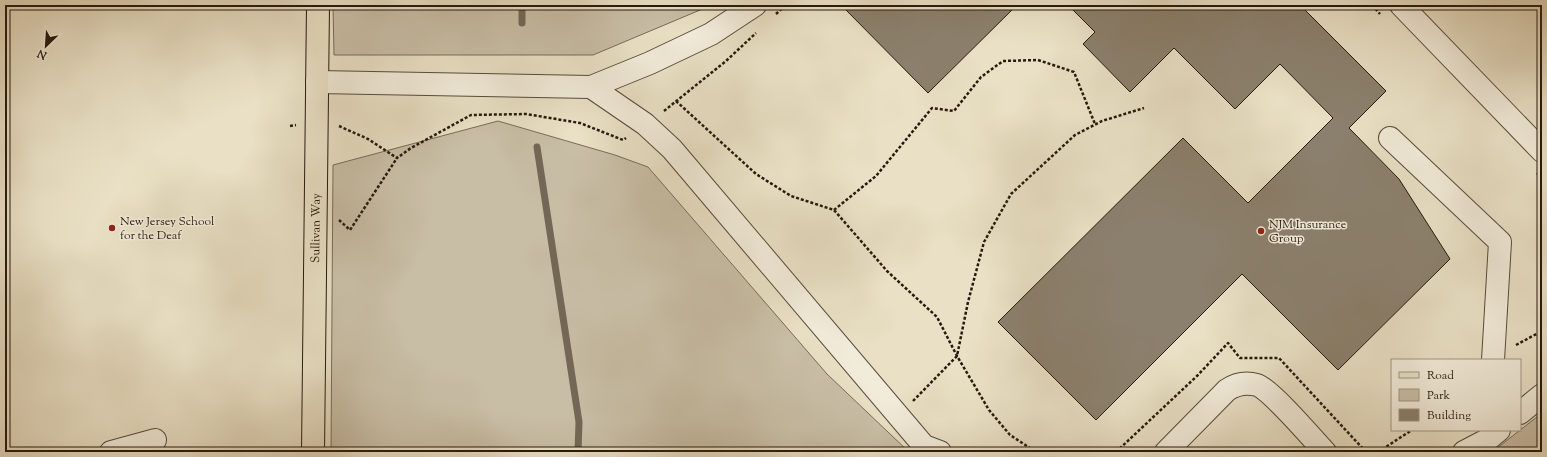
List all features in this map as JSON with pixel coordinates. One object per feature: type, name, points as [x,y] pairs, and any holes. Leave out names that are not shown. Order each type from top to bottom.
[{"type":"main road","name":"Sullivan Way","points":[[313,452],[318,5]]},
{"type":"lane","points":[[317,82],[591,87],[650,63],[710,34],[755,5]]},
{"type":"lane","points":[[1401,5],[1542,151]]},
{"type":"lane","points":[[591,87],[645,124],[672,149],[924,446],[940,452]]},
{"type":"lane","points":[[1390,138],[1500,242],[1493,359]]},
{"type":"lane","points":[[1166,452],[1227,390],[1235,385],[1245,383],[1258,385],[1270,394],[1325,452]]},
{"type":"lane","points":[[1521,412],[1542,395]]},
{"type":"lane","points":[[1464,452],[1491,433]]},
{"type":"lane","points":[[111,452],[155,440]]},
{"type":"path","points":[[834,210],[876,176],[932,108],[954,111],[981,78],[1003,62],[1038,60],[1074,72],[1095,124]]},
{"type":"path","points":[[676,101],[756,174],[791,196],[834,210],[887,271],[938,317],[957,356],[989,410],[1010,435],[1036,452]]},
{"type":"path","points":[[896,413],[918,396],[957,356],[968,302],[984,242],[1012,194],[1075,135],[1095,124],[1144,108]]},
{"type":"path","points":[[316,201],[350,230],[397,158]]},
{"type":"path","points":[[1378,452],[1410,431]]},
{"type":"green space","points":[[333,5],[712,5],[593,55],[334,55]]},
{"type":"green space","points":[[498,121],[615,155],[648,167],[827,374],[909,452],[331,452],[333,165]]},
{"type":"green space","points":[[1542,413],[1542,452],[1492,452],[1519,431],[1521,431],[1521,429]]},
{"type":"building","points":[[851,5],[1017,5],[928,93],[846,10]]},
{"type":"building","name":"NJM Insurance Group","points":[[1068,5],[1300,5],[1386,91],[1349,128],[1399,179],[1450,259],[1338,370],[1242,274],[1096,420],[998,322],[1183,138],[1248,203],[1333,118],[1280,64],[1235,109],[1174,48],[1130,92],[1083,44],[1095,32]]},
{"type":"waterway","points":[[522,5],[522,23]]},
{"type":"waterway","points":[[537,147],[579,422],[578,452]]},
{"type":"place","name":"New Jersey School for the Deaf","points":[[112,228]]},
{"type":"place","name":"NJM Insurance Group","points":[[1261,231]]}]
